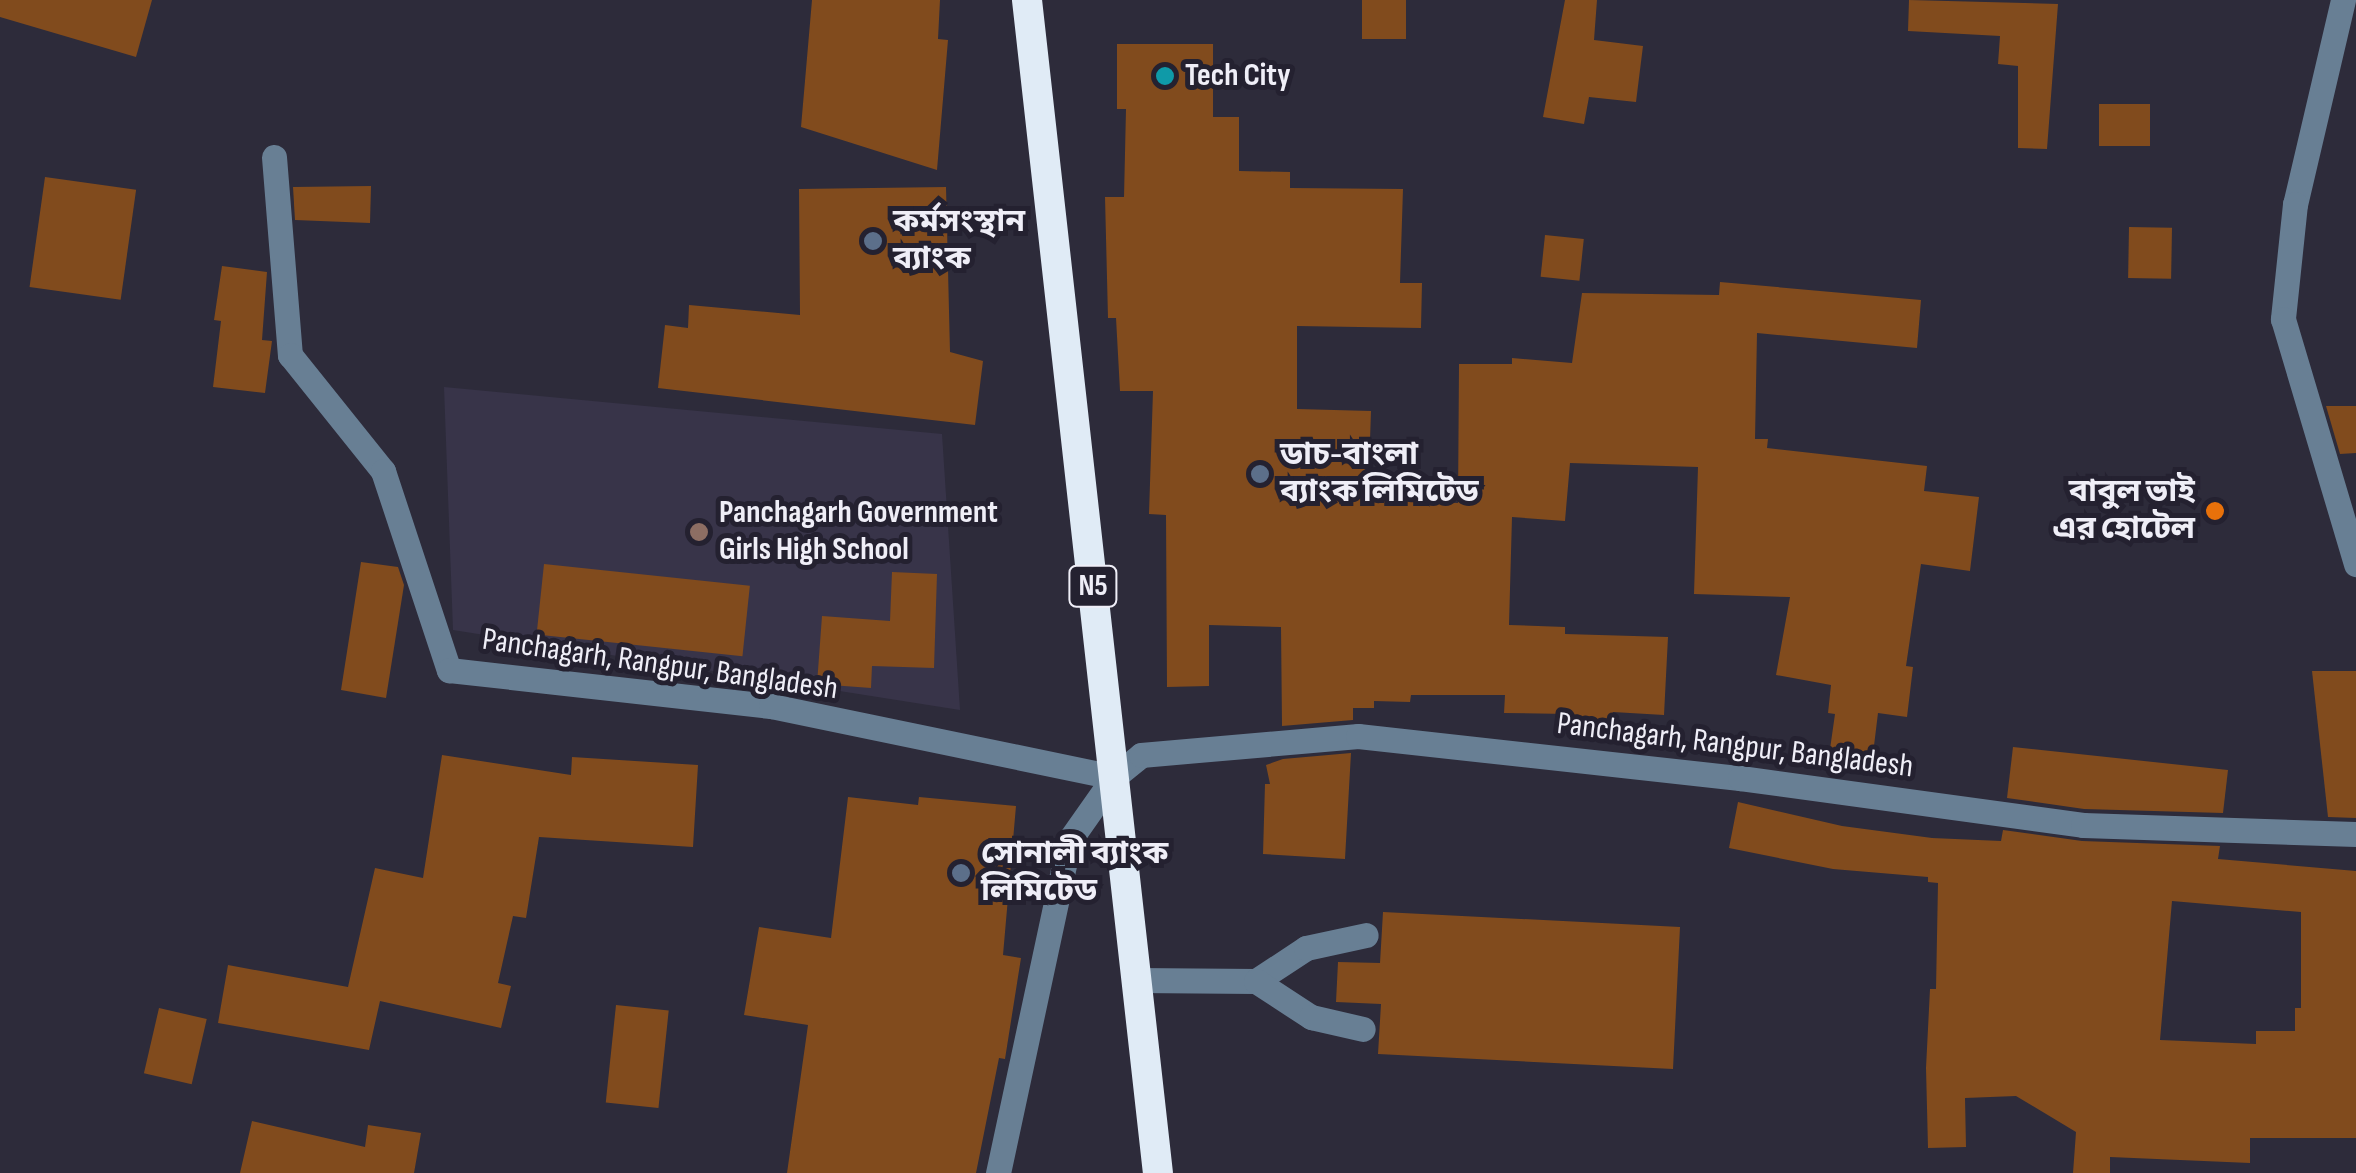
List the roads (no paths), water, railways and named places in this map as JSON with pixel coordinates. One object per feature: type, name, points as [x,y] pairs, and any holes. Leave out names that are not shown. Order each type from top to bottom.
[{"type":"highway","name":"N5","points":[[1027,0],[1158,1173]]},
{"type":"street","points":[[2343,0],[2295,204],[2283,319],[2356,564]]},
{"type":"street","name":"Panchagarh, Rangpur, Bangladesh","points":[[274,157],[290,355],[383,471],[449,670],[770,706],[1114,777]]},
{"type":"street","name":"Panchagarh, Rangpur, Bangladesh","points":[[998,1173],[1069,841],[1114,777],[1140,754],[1358,736],[1740,778],[2083,825],[2356,834]]},
{"type":"street","points":[[1136,980],[1256,980],[1306,948],[1366,934]]},
{"type":"street","points":[[1256,980],[1310,1017],[1363,1029]]},
{"type":"place","name":"Tech City","points":[[1165,76]]},
{"type":"place","name":"কর্মসংস্থান ব্যাংক","points":[[873,241]]},
{"type":"place","name":"ডাচ-বাংলা ব্যাংক লিমিটেড","points":[[1260,474]]},
{"type":"place","name":"বাবুল ভাই এর হোটেল","points":[[2215,511]]},
{"type":"place","name":"Panchagarh Government Girls High School","points":[[699,532]]},
{"type":"place","name":"সোনালী ব্যাংক লিমিটেড","points":[[961,873]]}]
